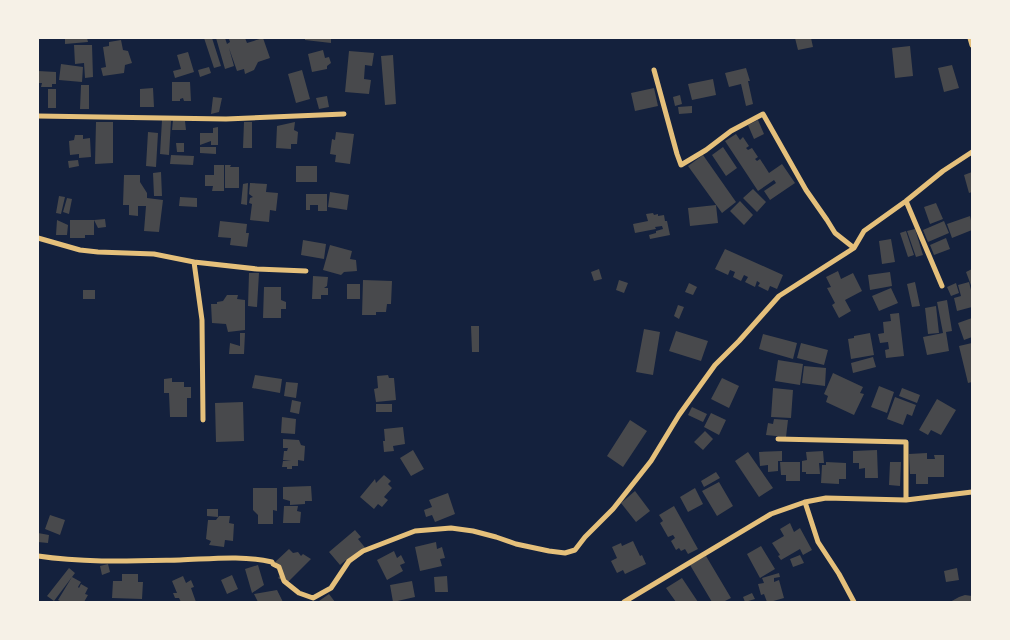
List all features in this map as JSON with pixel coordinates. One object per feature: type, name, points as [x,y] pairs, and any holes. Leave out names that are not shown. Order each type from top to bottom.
[{"type":"street","points":[[970,38],[972,45]]},
{"type":"street","points":[[654,70],[681,165],[706,150],[731,131],[763,114],[806,190],[835,233],[854,248]]},
{"type":"street","points":[[38,116],[226,119],[344,114]]},
{"type":"street","points":[[38,556],[60,559],[145,561],[236,558],[262,560],[272,562],[279,568],[284,581],[299,593],[313,598],[331,588],[350,561],[363,551],[415,531],[451,528],[481,533],[516,544],[548,551],[565,553],[575,550],[585,537],[613,509],[651,461],[679,415],[715,365],[779,296],[854,248],[864,231],[906,201],[943,171],[972,152]]},
{"type":"street","points":[[906,201],[942,286]]},
{"type":"street","points":[[38,238],[80,250],[106,253],[154,254],[194,262],[257,269],[306,270]]},
{"type":"street","points":[[194,262],[202,320],[203,420]]},
{"type":"street","points":[[778,439],[906,442],[906,500]]},
{"type":"street","points":[[624,602],[771,514],[806,502],[826,498],[906,500],[972,492]]},
{"type":"street","points":[[806,502],[818,542],[839,574],[854,602]]},
{"type":"building","points":[[65,38],[87,38],[88,42],[65,44]]},
{"type":"building","points":[[204,38],[212,38],[221,66],[214,68]]},
{"type":"building","points":[[216,38],[225,38],[227,44],[230,42],[229,39],[232,38],[245,38],[247,43],[263,38],[270,58],[258,62],[254,70],[245,74],[244,69],[237,71],[229,48],[234,66],[225,69]]},
{"type":"building","points":[[305,38],[331,38],[331,43],[305,40]]},
{"type":"building","points":[[795,38],[811,38],[813,47],[798,50]]},
{"type":"building","points":[[121,40],[123,50],[128,51],[132,63],[125,65],[124,73],[103,76],[101,68],[106,67],[103,47],[109,46],[109,42]]},
{"type":"building","points":[[74,45],[92,45],[93,77],[85,78],[84,63],[75,64]]},
{"type":"building","points":[[910,46],[913,76],[895,78],[892,48]]},
{"type":"building","points":[[323,50],[325,58],[329,57],[331,63],[327,66],[327,69],[312,72],[308,54]]},
{"type":"building","points":[[349,51],[374,53],[372,66],[365,65],[364,79],[371,80],[369,94],[345,92]]},
{"type":"building","points":[[188,52],[194,72],[175,78],[173,71],[181,69],[177,55]]},
{"type":"building","points":[[393,55],[396,104],[385,105],[381,56]]},
{"type":"building","points":[[61,64],[83,67],[82,82],[59,80]]},
{"type":"building","points":[[952,65],[959,88],[944,92],[938,68]]},
{"type":"building","points":[[209,67],[211,73],[200,77],[198,70]]},
{"type":"building","points":[[746,68],[753,104],[746,106],[741,84],[729,87],[725,73]]},
{"type":"building","points":[[302,70],[310,99],[296,103],[288,74]]},
{"type":"building","points":[[38,71],[56,72],[56,84],[52,84],[52,87],[41,87],[42,83],[38,83]]},
{"type":"building","points":[[713,79],[716,95],[692,100],[688,84]]},
{"type":"building","points":[[172,82],[190,82],[191,101],[184,101],[183,98],[180,101],[172,101]]},
{"type":"building","points":[[81,85],[89,85],[89,109],[80,109]]},
{"type":"building","points":[[153,88],[154,107],[140,107],[140,89]]},
{"type":"building","points":[[654,88],[658,106],[635,111],[631,93]]},
{"type":"building","points":[[48,89],[56,89],[56,108],[48,108]]},
{"type":"building","points":[[680,95],[682,104],[675,106],[673,97]]},
{"type":"building","points":[[327,96],[329,107],[319,109],[316,98]]},
{"type":"building","points":[[213,97],[222,98],[219,112],[211,114]]},
{"type":"building","points":[[692,106],[692,113],[679,114],[678,107]]},
{"type":"building","points":[[162,120],[171,121],[169,155],[160,154]]},
{"type":"building","points":[[173,120],[185,121],[186,130],[172,130]]},
{"type":"building","points":[[758,120],[764,134],[754,139],[748,125]]},
{"type":"building","points":[[96,122],[113,122],[113,163],[95,164]]},
{"type":"building","points":[[244,122],[252,122],[252,148],[243,148]]},
{"type":"building","points":[[295,122],[294,130],[298,132],[297,144],[291,144],[291,149],[276,148],[277,126]]},
{"type":"building","points":[[218,127],[218,145],[211,145],[211,141],[200,145],[200,133],[213,133],[213,128]]},
{"type":"building","points":[[148,132],[158,133],[156,167],[146,166]]},
{"type":"building","points":[[336,132],[354,134],[350,164],[335,162],[336,155],[330,154],[332,139],[335,140]]},
{"type":"building","points":[[736,134],[740,140],[743,137],[749,146],[746,148],[748,150],[752,148],[758,157],[755,159],[757,161],[760,159],[769,173],[782,164],[795,183],[770,200],[764,191],[776,183],[774,180],[758,191],[725,141]]},
{"type":"building","points":[[75,135],[83,135],[83,139],[90,138],[91,157],[79,158],[79,154],[70,155],[69,141],[74,140]]},
{"type":"building","points":[[176,143],[184,143],[184,152],[177,152]]},
{"type":"building","points":[[200,147],[216,147],[216,154],[200,153]]},
{"type":"building","points":[[723,147],[737,168],[726,176],[712,155]]},
{"type":"building","points":[[171,155],[194,156],[193,165],[170,164]]},
{"type":"building","points":[[703,155],[736,202],[722,213],[688,166]]},
{"type":"building","points":[[78,160],[79,166],[69,168],[68,161]]},
{"type":"building","points":[[214,165],[224,165],[224,191],[212,191],[213,186],[205,186],[205,175],[214,175]]},
{"type":"building","points":[[225,165],[239,167],[239,188],[225,188]]},
{"type":"building","points":[[296,166],[317,166],[317,182],[296,182]]},
{"type":"building","points":[[161,172],[162,196],[154,196],[153,173]]},
{"type":"building","points":[[972,172],[972,192],[969,193],[964,175]]},
{"type":"building","points":[[124,175],[140,175],[140,182],[147,193],[147,198],[163,200],[159,232],[144,231],[146,206],[138,206],[138,216],[129,215],[129,205],[123,205]]},
{"type":"building","points":[[248,183],[247,205],[241,204],[243,184]]},
{"type":"building","points":[[250,183],[267,184],[266,192],[278,193],[276,211],[270,210],[269,222],[250,220],[252,204],[249,203],[250,198],[253,197],[249,194]]},
{"type":"building","points":[[753,189],[766,202],[757,212],[743,198]]},
{"type":"building","points":[[330,192],[349,195],[347,210],[328,207]]},
{"type":"building","points":[[306,194],[327,194],[327,211],[318,211],[318,205],[310,205],[310,210],[306,210]]},
{"type":"building","points":[[59,196],[65,197],[61,214],[56,213]]},
{"type":"building","points":[[180,197],[197,198],[197,207],[179,206]]},
{"type":"building","points":[[67,198],[72,199],[69,214],[63,212]]},
{"type":"building","points":[[740,201],[753,215],[744,225],[730,211]]},
{"type":"building","points":[[936,203],[943,219],[930,224],[924,207]]},
{"type":"building","points":[[716,205],[718,223],[690,226],[688,208]]},
{"type":"building","points":[[653,213],[654,215],[658,214],[658,216],[664,215],[670,235],[650,239],[649,235],[663,229],[662,226],[635,233],[633,224],[648,221],[646,214]]},
{"type":"building","points":[[970,216],[972,230],[952,238],[947,224]]},
{"type":"building","points":[[105,219],[106,227],[98,228],[94,220]]},
{"type":"building","points":[[57,220],[68,225],[67,235],[56,235]]},
{"type":"building","points":[[70,220],[94,220],[94,235],[85,235],[85,238],[70,238]]},
{"type":"building","points":[[220,221],[247,224],[246,233],[249,233],[247,247],[230,245],[231,238],[218,237]]},
{"type":"building","points":[[944,221],[949,233],[928,242],[923,230]]},
{"type":"building","points":[[915,229],[923,255],[916,257],[907,231]]},
{"type":"building","points":[[906,231],[914,255],[908,257],[900,233]]},
{"type":"building","points":[[946,238],[950,249],[934,255],[930,245]]},
{"type":"building","points":[[891,239],[895,262],[882,264],[879,241]]},
{"type":"building","points":[[303,240],[326,244],[324,259],[301,255]]},
{"type":"building","points":[[330,245],[352,251],[350,259],[356,260],[357,271],[344,272],[341,275],[323,270]]},
{"type":"building","points":[[725,249],[783,275],[777,289],[770,286],[768,291],[758,286],[760,283],[757,281],[755,287],[745,282],[748,277],[744,275],[741,281],[733,277],[735,272],[730,270],[728,275],[715,269]]},
{"type":"building","points":[[599,269],[602,279],[594,281],[591,272]]},
{"type":"building","points":[[972,269],[972,288],[966,272]]},
{"type":"building","points":[[838,271],[841,279],[853,273],[862,291],[845,300],[851,311],[839,318],[832,305],[835,303],[827,288],[831,287],[826,277]]},
{"type":"building","points":[[890,272],[892,286],[870,290],[868,275]]},
{"type":"building","points":[[249,273],[259,273],[257,307],[248,306]]},
{"type":"building","points":[[313,276],[328,277],[327,286],[324,288],[328,288],[328,295],[321,295],[321,299],[312,299]]},
{"type":"building","points":[[363,280],[392,281],[391,304],[387,304],[386,312],[376,312],[376,315],[362,315]]},
{"type":"building","points":[[619,280],[628,283],[624,293],[616,290]]},
{"type":"building","points":[[915,282],[920,306],[912,307],[907,284]]},
{"type":"building","points":[[969,282],[972,294],[972,307],[957,311],[954,298],[961,296],[958,285]]},
{"type":"building","points":[[689,283],[697,287],[693,295],[685,292]]},
{"type":"building","points":[[956,283],[959,293],[951,296],[947,287]]},
{"type":"building","points":[[347,284],[360,284],[360,299],[347,299]]},
{"type":"building","points":[[264,287],[281,287],[281,300],[286,302],[286,309],[281,309],[281,318],[263,318]]},
{"type":"building","points":[[891,288],[898,303],[879,311],[872,296]]},
{"type":"building","points":[[83,290],[95,290],[95,299],[83,299]]},
{"type":"building","points":[[227,295],[238,295],[237,299],[245,300],[245,330],[228,332],[226,324],[212,323],[211,304],[223,301]]},
{"type":"building","points":[[947,300],[952,331],[946,332],[949,351],[927,355],[923,337],[943,333],[937,302]]},
{"type":"building","points":[[678,305],[684,307],[679,319],[674,316]]},
{"type":"building","points":[[936,306],[939,333],[928,334],[925,308]]},
{"type":"building","points":[[899,313],[904,356],[886,358],[885,350],[889,349],[888,342],[880,343],[878,334],[884,333],[883,322],[891,321],[890,314]]},
{"type":"building","points":[[972,318],[972,337],[964,340],[958,323]]},
{"type":"building","points":[[471,326],[479,326],[479,352],[472,352]]},
{"type":"building","points":[[644,329],[660,332],[653,375],[636,372]]},
{"type":"building","points":[[676,331],[708,341],[701,361],[669,351]]},
{"type":"building","points":[[240,333],[245,333],[244,354],[229,354],[230,343],[240,346]]},
{"type":"building","points":[[870,333],[874,355],[851,359],[848,339]]},
{"type":"building","points":[[763,334],[797,343],[793,359],[759,349]]},
{"type":"building","points":[[801,343],[828,350],[824,365],[797,358]]},
{"type":"building","points":[[972,343],[972,382],[968,383],[959,346]]},
{"type":"building","points":[[873,357],[876,367],[853,373],[851,363]]},
{"type":"building","points":[[778,360],[803,364],[800,385],[775,381]]},
{"type":"building","points":[[804,366],[826,368],[825,386],[802,383]]},
{"type":"building","points":[[833,373],[863,387],[860,393],[864,394],[854,415],[826,402],[828,396],[824,394]]},
{"type":"building","points":[[255,375],[282,379],[280,393],[252,388]]},
{"type":"building","points":[[388,375],[389,378],[394,378],[396,400],[376,402],[374,389],[378,388],[377,376]]},
{"type":"building","points":[[172,378],[172,382],[184,382],[184,387],[191,387],[191,398],[187,398],[187,417],[170,417],[169,393],[164,393],[164,379]]},
{"type":"building","points":[[722,378],[739,386],[729,408],[711,399]]},
{"type":"building","points":[[286,382],[298,383],[296,398],[284,396]]},
{"type":"building","points":[[879,386],[894,392],[887,413],[871,407]]},
{"type":"building","points":[[773,388],[793,390],[791,418],[771,417]]},
{"type":"building","points":[[902,388],[920,395],[917,403],[899,396]]},
{"type":"building","points":[[895,397],[916,405],[912,416],[907,414],[903,425],[887,419]]},
{"type":"building","points":[[937,399],[956,410],[941,435],[931,430],[928,435],[919,430]]},
{"type":"building","points":[[292,400],[301,402],[299,414],[290,412]]},
{"type":"building","points":[[243,402],[244,441],[216,442],[215,403]]},
{"type":"building","points":[[376,404],[392,404],[392,412],[376,412]]},
{"type":"building","points":[[692,407],[707,414],[703,422],[688,415]]},
{"type":"building","points":[[711,413],[726,420],[719,435],[704,427]]},
{"type":"building","points":[[282,417],[296,419],[295,434],[281,433]]},
{"type":"building","points":[[774,419],[788,420],[786,437],[766,435],[768,423],[773,424]]},
{"type":"building","points":[[630,420],[647,431],[623,467],[607,456]]},
{"type":"building","points":[[403,427],[405,444],[393,446],[394,451],[384,452],[384,429]]},
{"type":"building","points":[[705,431],[713,439],[703,450],[694,442]]},
{"type":"building","points":[[283,439],[299,440],[301,445],[305,446],[304,461],[298,460],[298,466],[292,466],[292,469],[282,467],[283,461],[291,460],[283,460],[284,451],[287,451],[288,448],[283,448]]},
{"type":"building","points":[[413,450],[424,469],[411,476],[400,458]]},
{"type":"building","points":[[877,450],[878,478],[865,478],[865,468],[859,469],[859,463],[853,463],[853,451]]},
{"type":"building","points":[[782,451],[782,461],[778,461],[778,471],[768,472],[768,465],[760,466],[759,452]]},
{"type":"building","points":[[823,451],[824,463],[819,463],[820,474],[806,474],[806,472],[802,472],[802,461],[807,460],[806,452]]},
{"type":"building","points":[[748,452],[773,488],[759,497],[735,461]]},
{"type":"building","points":[[927,453],[927,459],[935,459],[934,455],[944,455],[944,477],[928,477],[928,484],[916,484],[916,474],[910,474],[909,454]]},
{"type":"building","points":[[780,462],[800,462],[800,481],[786,481],[786,475],[781,475]]},
{"type":"building","points":[[826,462],[846,463],[846,479],[839,479],[839,484],[821,483],[822,465],[826,465]]},
{"type":"building","points":[[890,462],[901,462],[900,486],[889,485]]},
{"type":"building","points":[[716,472],[720,478],[704,487],[701,481]]},
{"type":"building","points":[[384,475],[391,481],[388,484],[392,488],[384,497],[388,500],[382,507],[378,504],[374,509],[360,497],[375,479],[376,483]]},
{"type":"building","points":[[719,482],[733,506],[717,516],[702,491]]},
{"type":"building","points":[[311,486],[312,501],[305,501],[305,504],[290,505],[290,501],[283,499],[283,487]]},
{"type":"building","points":[[253,488],[277,488],[277,511],[273,510],[273,524],[258,524],[258,515],[253,510]]},
{"type":"building","points":[[695,488],[703,504],[688,512],[680,497]]},
{"type":"building","points":[[635,491],[650,511],[636,522],[621,503]]},
{"type":"building","points":[[448,493],[455,514],[435,522],[432,515],[426,517],[424,510],[432,507],[429,500]]},
{"type":"building","points":[[284,506],[298,506],[297,511],[301,512],[300,523],[283,523]]},
{"type":"building","points":[[674,506],[698,549],[688,554],[685,549],[681,551],[679,548],[676,550],[671,541],[675,538],[673,535],[668,537],[660,523],[663,521],[659,515]]},
{"type":"building","points":[[207,509],[218,509],[218,517],[207,516]]},
{"type":"building","points":[[50,515],[65,520],[60,535],[45,529]]},
{"type":"building","points":[[219,516],[230,516],[229,523],[234,524],[233,541],[225,540],[224,547],[209,545],[211,541],[206,539],[208,520],[216,520]]},
{"type":"building","points":[[790,523],[794,532],[800,528],[812,550],[803,555],[800,549],[781,560],[772,543],[784,536],[780,529]]},
{"type":"building","points":[[355,530],[361,537],[358,539],[367,550],[351,563],[346,560],[340,565],[329,552]]},
{"type":"building","points":[[38,533],[49,535],[48,543],[38,542]]},
{"type":"building","points":[[633,541],[646,564],[625,574],[623,570],[617,573],[611,561],[617,558],[612,547],[621,543],[622,546]]},
{"type":"building","points":[[436,542],[437,549],[442,547],[445,558],[440,559],[442,566],[420,571],[415,547]]},
{"type":"building","points":[[761,546],[775,569],[760,578],[747,554]]},
{"type":"building","points":[[289,549],[293,553],[298,552],[301,556],[303,554],[311,559],[287,583],[278,578],[282,574],[273,564]]},
{"type":"building","points":[[394,551],[397,558],[401,555],[405,563],[400,565],[403,571],[387,580],[377,560]]},
{"type":"building","points":[[800,555],[804,563],[793,567],[790,559]]},
{"type":"building","points":[[706,556],[731,598],[723,602],[712,602],[690,565]]},
{"type":"building","points":[[108,564],[110,572],[102,575],[100,566]]},
{"type":"building","points":[[258,565],[264,585],[252,593],[245,569]]},
{"type":"building","points":[[69,568],[75,573],[54,601],[47,596]]},
{"type":"building","points":[[957,568],[959,580],[946,582],[944,571]]},
{"type":"building","points":[[779,573],[780,577],[774,578],[774,582],[779,580],[784,598],[767,602],[764,594],[761,595],[758,584],[764,583],[762,578]]},
{"type":"building","points":[[122,574],[138,574],[138,582],[143,582],[142,599],[112,598],[113,581],[122,581]]},
{"type":"building","points":[[232,575],[238,589],[227,594],[221,580]]},
{"type":"building","points":[[183,576],[186,583],[191,580],[194,587],[191,588],[196,602],[181,602],[179,598],[175,598],[173,593],[177,593],[172,581]]},
{"type":"building","points":[[447,576],[448,592],[435,592],[434,577]]},
{"type":"building","points":[[72,577],[81,582],[79,588],[81,584],[88,588],[85,594],[88,595],[84,602],[62,602],[58,600]]},
{"type":"building","points":[[682,578],[698,602],[676,602],[666,588]]},
{"type":"building","points":[[412,581],[415,597],[393,602],[390,585]]},
{"type":"building","points":[[277,590],[283,602],[258,602],[254,594]]},
{"type":"building","points":[[752,593],[755,599],[745,602],[743,597]]},
{"type":"building","points":[[329,594],[335,602],[319,601]]},
{"type":"building","points":[[965,595],[972,596],[972,602],[950,602],[959,597]]}]
